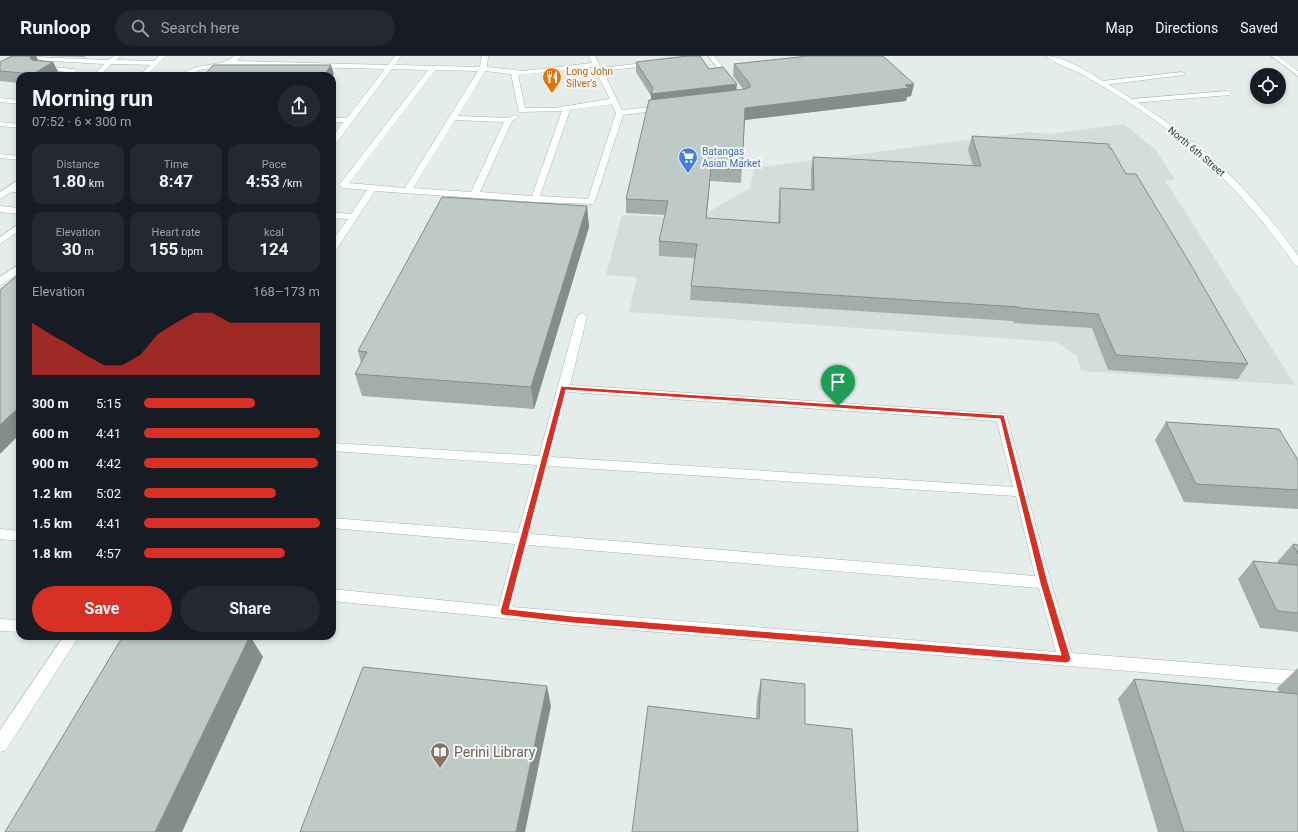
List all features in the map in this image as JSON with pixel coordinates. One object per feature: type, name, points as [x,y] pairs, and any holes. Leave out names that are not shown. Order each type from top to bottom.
[{"type":"main road","points":[[100,72],[109,62],[118,56]]},
{"type":"main road","points":[[146,72],[163,56]]},
{"type":"main road","points":[[231,63],[238,56]]},
{"type":"main road","points":[[336,138],[398,56]]},
{"type":"main road","points":[[407,191],[483,69],[485,56]]},
{"type":"main road","points":[[433,68],[343,185],[407,191],[591,202],[620,113],[592,56]]},
{"type":"main road","name":"North 6th Street","points":[[1049,56],[1103,83],[1132,101],[1190,142],[1239,187],[1283,241],[1298,263]]},
{"type":"main road","points":[[1274,56],[1298,74]]},
{"type":"main road","points":[[709,57],[735,87]]},
{"type":"main road","points":[[14,58],[156,63]]},
{"type":"main road","points":[[45,59],[40,68],[74,71],[73,72]]},
{"type":"main road","points":[[190,72],[197,68],[231,63],[483,69],[523,73],[659,63]]},
{"type":"main road","points":[[514,72],[522,110],[529,111],[567,108],[614,101]]},
{"type":"main road","points":[[1103,83],[1182,74]]},
{"type":"main road","points":[[1132,101],[1228,93]]},
{"type":"main road","points":[[0,100],[16,102]]},
{"type":"main road","points":[[535,199],[567,108]]},
{"type":"main road","points":[[620,113],[666,108]]},
{"type":"main road","points":[[452,118],[509,120],[529,111]]},
{"type":"main road","points":[[336,120],[349,120]]},
{"type":"main road","points":[[474,195],[509,120]]},
{"type":"main road","points":[[0,124],[16,126]]},
{"type":"main road","points":[[0,156],[16,158]]},
{"type":"main road","points":[[0,196],[16,185]]},
{"type":"main road","points":[[336,242],[373,188]]},
{"type":"main road","points":[[10,189],[16,190]]},
{"type":"main road","points":[[0,209],[16,211]]},
{"type":"main road","points":[[336,215],[353,217]]},
{"type":"main road","points":[[0,240],[16,229]]},
{"type":"main road","points":[[0,282],[16,270]]},
{"type":"main road","points":[[504,612],[582,316]]},
{"type":"main road","points":[[564,388],[1002,416],[1044,583],[1066,659]]},
{"type":"main road","points":[[336,447],[1021,492]]},
{"type":"main road","points":[[336,523],[1044,583]]},
{"type":"main road","points":[[0,534],[16,536]]},
{"type":"main road","points":[[336,596],[572,620],[1298,678]]},
{"type":"main road","points":[[0,625],[16,626]]},
{"type":"main road","points":[[0,744],[69,640]]},
{"type":"shaded area","points":[[1124,124],[1156,150],[1175,180],[1165,180],[1295,385],[1081,371],[1077,356],[1056,342],[629,312],[637,277],[606,275],[622,215],[698,218],[750,188],[754,168],[1027,132],[1050,134]]},
{"type":"building","points":[[12,56],[31,56],[30,58],[32,60],[53,62],[36,72],[16,72],[0,71],[0,62]]},
{"type":"building","points":[[700,56],[709,69],[723,67],[737,84],[651,94],[653,88],[636,62]]},
{"type":"building","points":[[808,56],[883,56],[914,84],[905,85],[909,88],[745,108],[742,169],[711,168],[706,218],[780,223],[780,188],[814,190],[813,157],[981,166],[972,136],[1109,144],[1109,148],[1111,148],[1126,174],[1136,174],[1197,275],[1196,274],[1248,364],[1116,355],[1098,314],[1019,307],[691,286],[697,244],[659,241],[668,201],[626,199],[649,100],[745,89],[750,87],[750,84],[734,64]]},
{"type":"building","points":[[213,65],[331,65],[327,72],[207,72]]},
{"type":"building","points":[[442,197],[587,206],[531,387],[355,374],[367,352],[358,351]]},
{"type":"building","points":[[16,276],[16,410],[0,425],[0,290]]},
{"type":"building","points":[[1166,422],[1279,429],[1298,460],[1298,490],[1196,484]]},
{"type":"building","points":[[1293,544],[1298,545],[1298,554]]},
{"type":"building","points":[[1253,561],[1298,565],[1298,613],[1277,611]]},
{"type":"building","points":[[121,640],[248,640],[155,832],[5,832]]},
{"type":"building","name":"Perini Library","points":[[363,667],[547,686],[516,832],[300,832]]},
{"type":"building","points":[[761,679],[805,684],[805,724],[852,729],[858,832],[632,832],[648,706],[759,719]]},
{"type":"building","points":[[1134,679],[1298,694],[1298,832],[1184,832]]},
{"type":"place","name":"Long John Silver's","points":[[552,94]]},
{"type":"place","name":"Batangas Asian Market","points":[[688,174]]},
{"type":"place","name":"Perini Library","points":[[440,769]]},
{"type":"route","points":[[564,388],[838,406],[1002,416],[1044,583],[1066,659],[572,620],[504,612],[564,388]]}]
